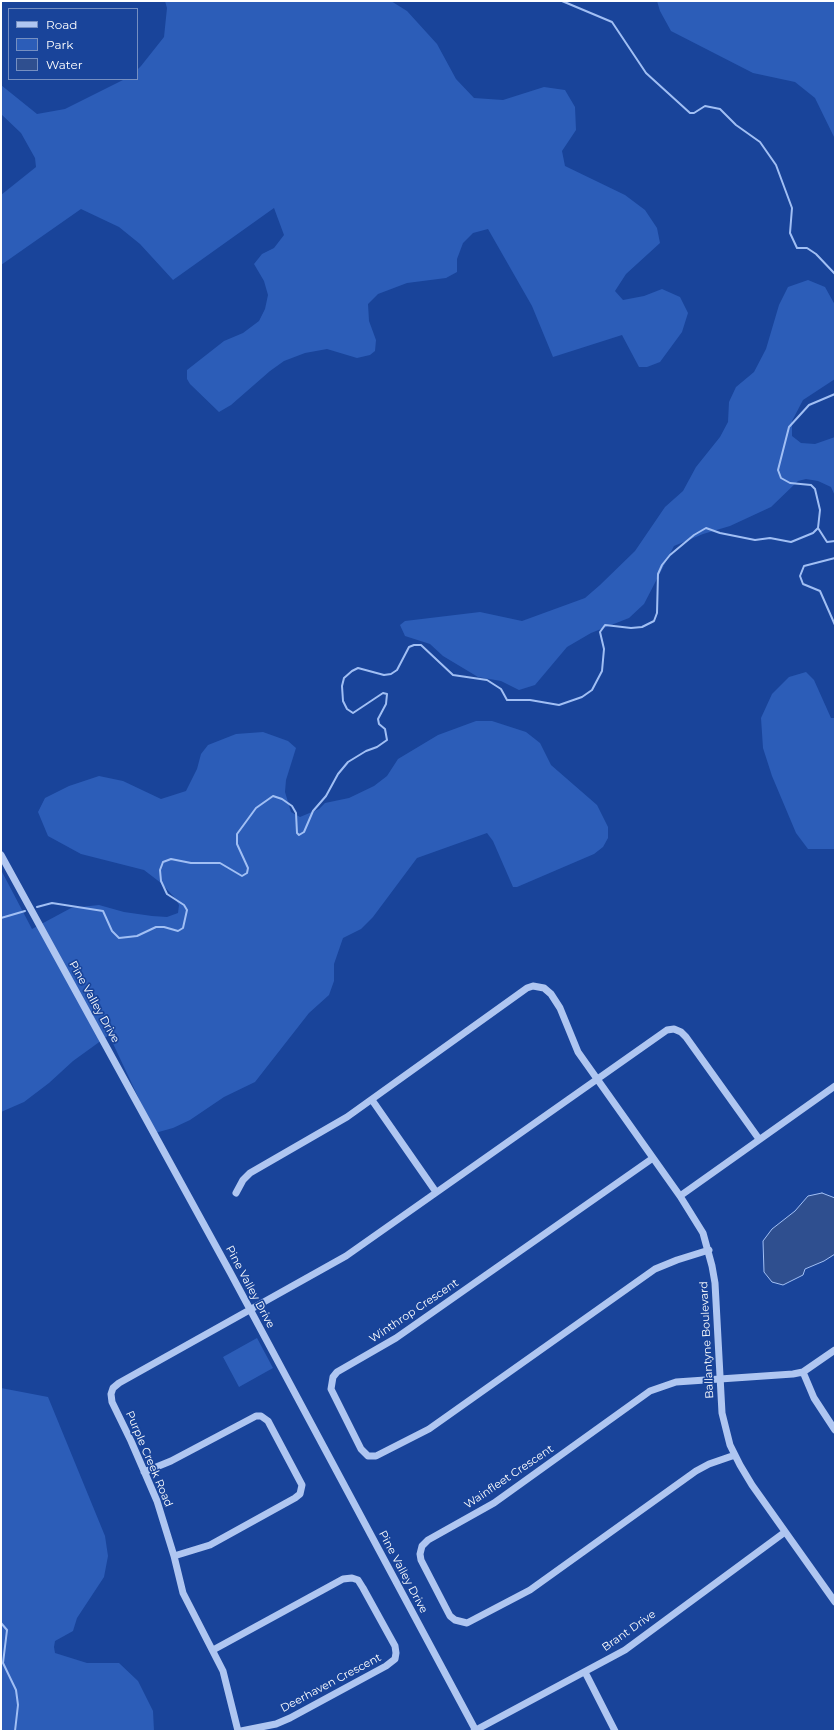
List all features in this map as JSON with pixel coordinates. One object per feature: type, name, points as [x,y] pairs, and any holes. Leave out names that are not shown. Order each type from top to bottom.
[{"type":"street","name":"Pine Valley Drive","points":[[1,855],[250,1310],[475,1731]]},
{"type":"street","name":"Ballantyne Boulevard","points":[[236,1193],[243,1180],[250,1173],[336,1124],[372,1100],[527,988],[534,986],[544,988],[558,1004],[576,1048],[701,1228],[709,1250],[715,1283],[724,1424],[735,1455],[749,1480],[835,1602]]},
{"type":"street","points":[[250,1310],[346,1256],[596,1078],[667,1030],[681,1032],[759,1139]]},
{"type":"street","points":[[680,1196],[835,1086]]},
{"type":"street","points":[[372,1100],[436,1192]]},
{"type":"street","name":"Winthrop Crescent","points":[[653,1158],[396,1338],[337,1372],[332,1377],[330,1389],[361,1449],[368,1456],[376,1456],[430,1428],[655,1269],[709,1250]]},
{"type":"street","name":"Purple Creek Road","points":[[238,1731],[225,1678],[213,1650],[186,1601],[180,1586],[174,1556],[158,1506],[128,1432],[112,1402],[111,1394],[113,1388],[119,1383],[250,1310]]},
{"type":"street","points":[[720,1380],[788,1375],[803,1372],[835,1350]]},
{"type":"street","points":[[803,1372],[814,1398],[835,1430]]},
{"type":"street","name":"Wainfleet Crescent","points":[[720,1380],[676,1382],[650,1391],[494,1503],[428,1540],[422,1546],[420,1554],[421,1560],[450,1616],[455,1620],[467,1623],[530,1590],[696,1471],[709,1464],[735,1455]]},
{"type":"street","points":[[144,1472],[171,1461],[256,1416],[261,1416],[268,1421],[300,1479],[302,1490],[295,1498],[210,1545],[174,1556]]},
{"type":"street","name":"Brant Drive","points":[[475,1731],[625,1650],[785,1532]]},
{"type":"street","name":"Deerhaven Crescent","points":[[213,1650],[343,1579],[352,1578],[358,1580],[363,1588],[394,1646],[396,1653],[395,1659],[392,1663],[290,1718],[269,1726],[241,1731]]},
{"type":"street","points":[[585,1672],[612,1730]]},
{"type":"green space","points":[[165,1],[391,1],[407,11],[437,44],[456,79],[474,98],[503,100],[544,87],[565,90],[575,107],[576,130],[562,151],[565,166],[625,195],[645,210],[657,228],[660,243],[626,274],[615,291],[623,300],[644,296],[662,289],[680,297],[688,313],[682,332],[660,362],[647,367],[639,367],[622,335],[553,357],[532,306],[488,229],[473,233],[463,243],[457,259],[457,272],[446,278],[407,283],[378,294],[368,304],[369,321],[376,340],[375,351],[370,355],[357,358],[327,349],[305,353],[284,361],[270,371],[231,405],[219,412],[190,384],[187,379],[187,370],[224,341],[243,333],[259,321],[265,309],[268,295],[264,281],[254,264],[262,254],[274,248],[284,235],[274,208],[173,280],[140,244],[119,227],[81,209],[1,265],[1,195],[36,167],[35,158],[21,133],[1,114],[1,85],[37,114],[65,109],[123,80],[138,80],[138,69],[164,37],[167,8]]},
{"type":"green space","points":[[657,1],[835,2],[835,139],[815,98],[795,82],[753,73],[671,31],[660,11]]},
{"type":"green space","points":[[808,280],[825,287],[835,305],[835,379],[803,400],[792,421],[792,436],[801,443],[815,444],[835,437],[835,496],[831,487],[818,481],[806,479],[798,481],[771,507],[730,526],[703,534],[674,546],[644,604],[629,618],[591,633],[567,647],[535,685],[519,690],[501,681],[478,677],[443,656],[430,644],[405,636],[400,625],[405,621],[480,612],[522,621],[585,598],[600,585],[635,551],[665,507],[683,491],[696,467],[720,437],[728,422],[729,402],[736,387],[754,372],[766,349],[779,305],[788,287]]},
{"type":"green space","points":[[806,672],[814,680],[831,718],[835,718],[835,849],[808,849],[796,833],[772,776],[763,748],[761,718],[772,694],[789,677]]},
{"type":"green space","points":[[476,721],[492,721],[526,732],[540,743],[551,765],[597,805],[608,827],[608,838],[603,847],[594,854],[517,887],[513,887],[493,841],[487,833],[417,858],[373,917],[361,929],[343,938],[334,964],[334,981],[329,995],[309,1013],[255,1082],[224,1097],[190,1120],[173,1128],[155,1133],[109,1035],[73,1061],[49,1083],[24,1102],[1,1112],[1,870],[32,929],[71,908],[99,905],[124,912],[167,917],[178,913],[179,905],[174,897],[161,883],[144,870],[81,854],[48,836],[38,812],[45,798],[69,786],[99,776],[123,781],[161,799],[186,791],[197,769],[201,754],[208,745],[236,734],[263,732],[288,741],[296,748],[286,780],[285,792],[291,812],[300,817],[319,809],[325,803],[349,798],[374,786],[387,776],[398,759],[438,735]]},
{"type":"green space","points":[[257,1338],[273,1368],[239,1387],[223,1357]]},
{"type":"green space","points":[[1,1388],[48,1397],[105,1536],[108,1556],[104,1577],[77,1618],[73,1631],[55,1641],[55,1653],[87,1663],[119,1663],[138,1681],[153,1711],[154,1731],[1,1731]]},
{"type":"water","points":[[822,1193],[835,1198],[835,1254],[824,1261],[805,1269],[803,1275],[783,1285],[772,1282],[764,1272],[763,1241],[772,1229],[795,1211],[808,1196]]},
{"type":"waterway","points":[[562,1],[612,22],[646,73],[690,113],[694,113],[705,106],[720,109],[736,125],[760,142],[776,165],[792,208],[790,233],[797,248],[807,248],[816,254],[835,274]]},
{"type":"waterway","points":[[818,528],[820,510],[815,489],[811,485],[790,483],[781,478],[778,470],[789,427],[809,405],[835,394]]},
{"type":"waterway","points":[[37,907],[52,903],[103,911],[112,931],[119,938],[137,936],[156,927],[164,927],[178,931],[183,928],[187,910],[184,905],[167,894],[161,881],[160,870],[163,862],[171,859],[191,863],[220,863],[242,876],[247,873],[248,868],[237,844],[237,834],[256,808],[273,796],[282,799],[292,806],[296,813],[297,833],[299,835],[304,832],[313,811],[326,796],[338,774],[348,762],[387,740],[385,729],[379,724],[378,719],[386,704],[387,694],[383,693],[353,713],[347,709],[343,701],[342,686],[344,678],[352,671],[358,668],[384,675],[391,674],[397,670],[409,647],[421,645],[453,675],[487,680],[501,689],[507,700],[530,700],[559,705],[582,697],[592,690],[602,671],[604,649],[600,632],[605,625],[631,628],[642,627],[654,621],[657,613],[658,574],[662,565],[670,555],[694,535],[706,528],[720,533],[755,540],[770,538],[791,542],[813,533],[818,528]]},
{"type":"waterway","points":[[818,528],[827,542],[835,541]]},
{"type":"waterway","points":[[835,558],[804,566],[800,576],[803,584],[820,591],[835,625]]},
{"type":"waterway","points":[[1,918],[25,911]]},
{"type":"waterway","points":[[1,1623],[7,1630],[3,1663],[16,1690],[18,1705],[15,1731]]}]
